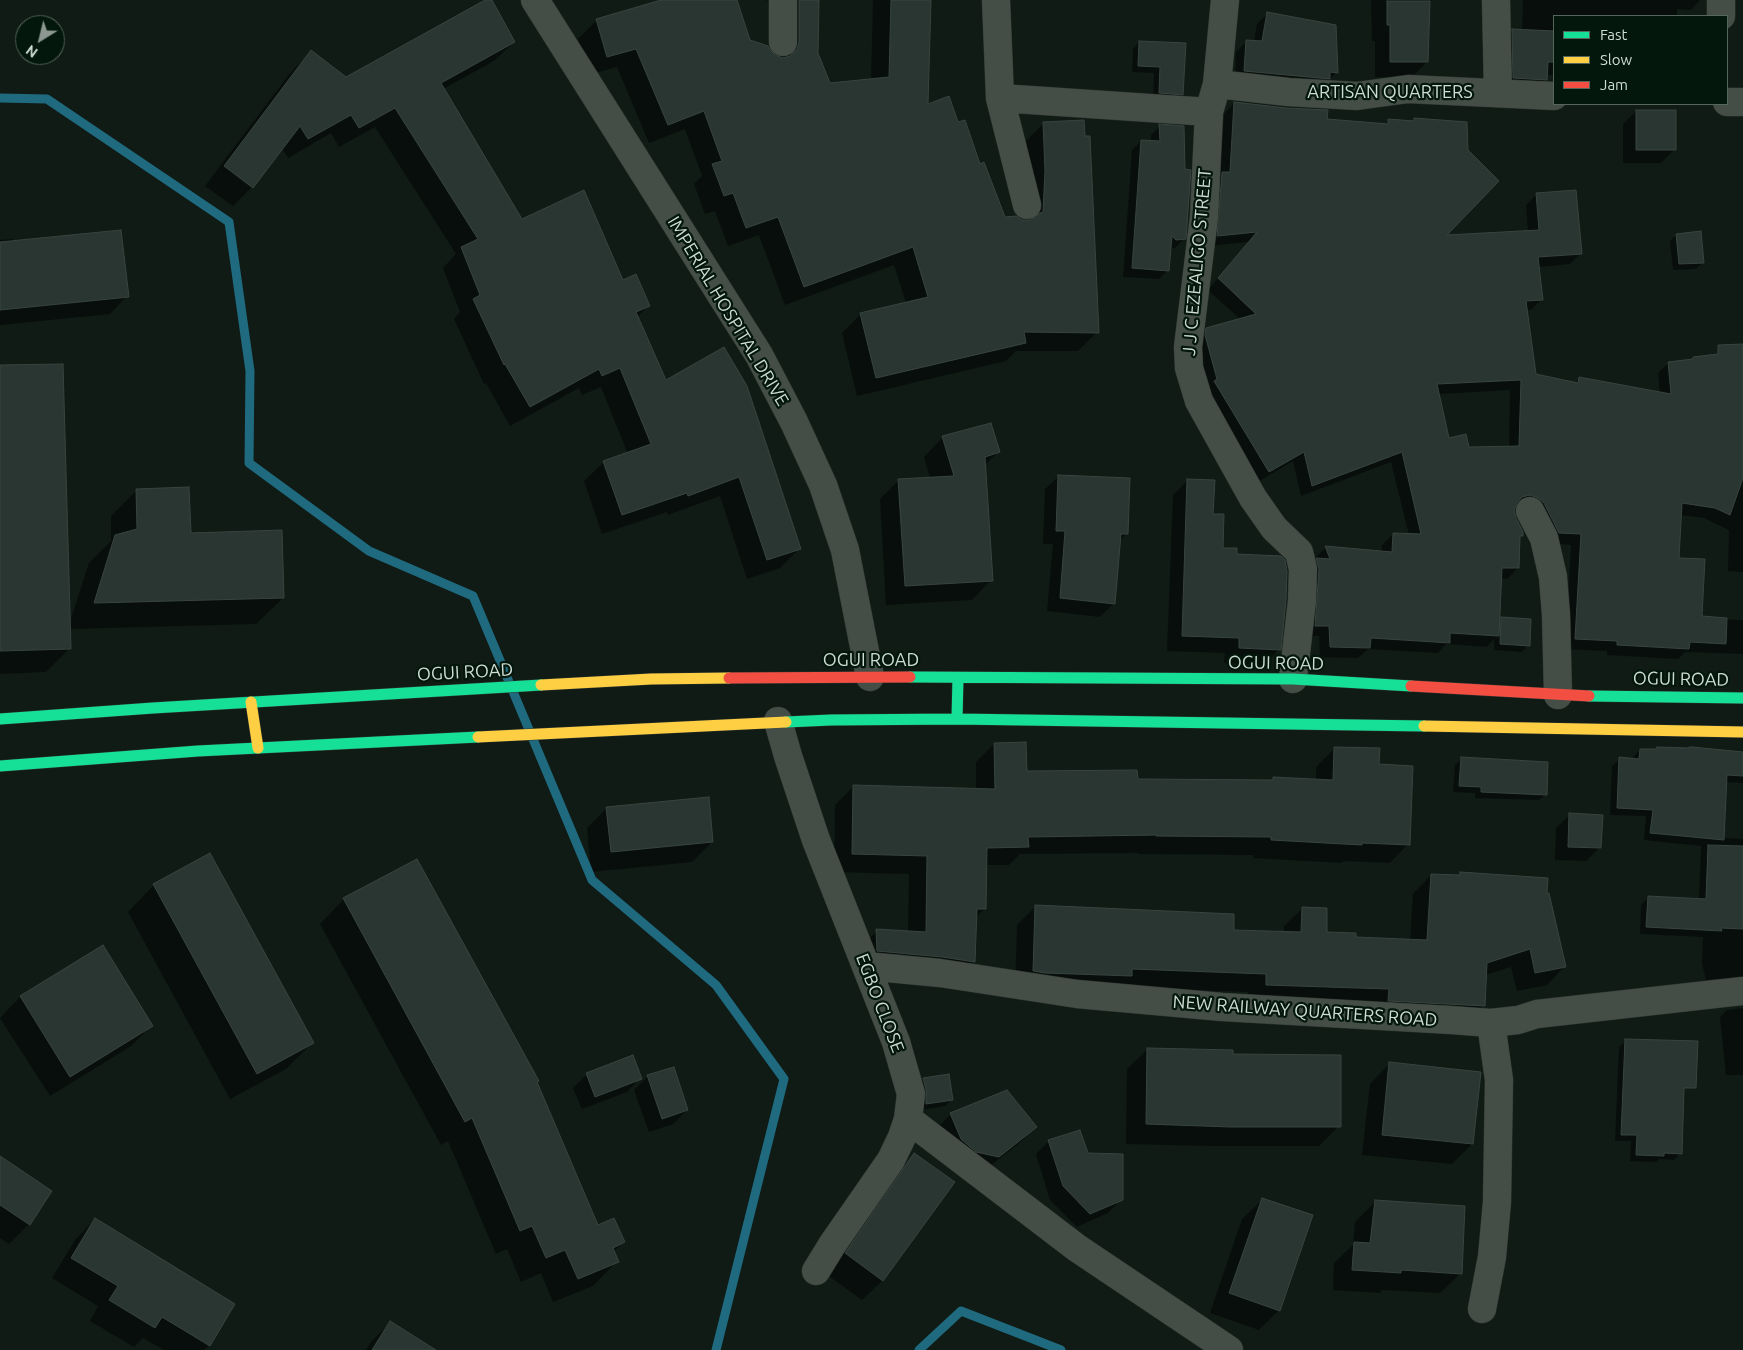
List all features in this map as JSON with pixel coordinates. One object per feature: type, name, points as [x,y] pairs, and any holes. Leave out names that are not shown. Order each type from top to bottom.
[{"type":"main road","name":"OGUI ROAD","points":[[0,719],[251,702],[651,679],[870,677],[1293,679],[1558,695],[1743,698]]},
{"type":"main road","points":[[957,719],[958,678]]},
{"type":"main road","points":[[251,702],[258,748]]},
{"type":"main road","points":[[0,766],[258,748],[778,721],[957,719],[1743,732]]},
{"type":"street","name":"IMPERIAL HOSPITAL DRIVE","points":[[536,0],[759,355],[794,422],[822,485],[845,550],[870,677]]},
{"type":"street","points":[[783,42],[784,0]]},
{"type":"street","points":[[996,0],[1000,98],[1027,204]]},
{"type":"street","points":[[1217,84],[1225,0]]},
{"type":"street","name":"ARTISAN QUARTERS","points":[[1496,0],[1498,93]]},
{"type":"street","points":[[1721,0],[1721,15]]},
{"type":"street","name":"ARTISAN QUARTERS","points":[[1217,84],[1288,92],[1357,96],[1408,89],[1553,96]]},
{"type":"street","name":"J J C EZEALIGO STREET","points":[[1217,84],[1209,112],[1204,217],[1188,347],[1189,368],[1199,401],[1253,498],[1274,528],[1299,552],[1303,569],[1302,601],[1293,679]]},
{"type":"street","points":[[1000,98],[1209,112]]},
{"type":"street","points":[[1728,102],[1743,102]]},
{"type":"street","points":[[1530,511],[1544,538],[1553,578],[1558,695]]},
{"type":"street","name":"EGBO CLOSE","points":[[778,721],[816,840],[896,1042],[911,1094],[908,1119],[891,1160],[816,1271]]},
{"type":"street","name":"NEW RAILWAY QUARTERS ROAD","points":[[866,966],[940,973],[1077,994],[1203,1006],[1491,1024],[1518,1020],[1537,1014],[1743,991]]},
{"type":"street","points":[[1482,1309],[1492,1257],[1497,1202],[1499,1080],[1491,1024]]},
{"type":"street","points":[[908,1119],[1077,1248],[1229,1350]]},
{"type":"building","points":[[485,0],[492,0],[515,42],[441,83],[522,219],[584,190],[623,280],[636,274],[650,306],[636,312],[666,380],[724,347],[747,386],[801,549],[767,560],[739,477],[688,496],[687,493],[622,515],[603,461],[651,444],[620,368],[602,376],[599,369],[530,407],[504,365],[473,299],[480,295],[461,247],[478,239],[395,108],[359,128],[351,115],[308,139],[300,126],[253,188],[224,166],[311,50],[346,77]]},
{"type":"building","points":[[661,0],[737,0],[750,40],[768,46],[775,55],[783,58],[790,56],[797,49],[799,42],[799,0],[819,0],[818,53],[830,83],[889,77],[891,0],[931,0],[928,104],[949,96],[958,122],[965,120],[980,164],[984,162],[1005,217],[1016,216],[1022,220],[1030,220],[1043,212],[1045,171],[1043,122],[1084,120],[1085,136],[1090,136],[1099,333],[1024,332],[1026,343],[876,378],[860,313],[928,297],[913,247],[804,287],[778,217],[746,228],[733,193],[724,196],[712,164],[722,161],[704,111],[668,125],[636,49],[607,57],[596,19]]},
{"type":"building","points":[[1387,1],[1430,1],[1428,62],[1390,62],[1390,25],[1387,25]]},
{"type":"building","points":[[1267,12],[1336,25],[1338,73],[1330,72],[1330,79],[1244,71],[1246,40],[1262,41]]},
{"type":"building","points":[[1512,29],[1553,31],[1553,62],[1548,62],[1547,80],[1513,78]]},
{"type":"building","points":[[1139,41],[1186,43],[1183,95],[1159,93],[1160,67],[1138,66]]},
{"type":"building","points":[[1234,102],[1286,108],[1328,110],[1327,119],[1388,124],[1388,119],[1414,121],[1414,118],[1467,122],[1468,150],[1499,181],[1447,235],[1539,230],[1536,193],[1576,190],[1582,254],[1538,257],[1543,300],[1526,301],[1536,374],[1578,383],[1579,377],[1671,394],[1668,362],[1718,354],[1718,345],[1743,344],[1743,478],[1730,515],[1715,508],[1682,503],[1679,558],[1705,559],[1702,616],[1727,618],[1726,644],[1690,642],[1689,649],[1617,645],[1617,641],[1575,639],[1581,534],[1559,533],[1544,503],[1530,495],[1522,497],[1514,510],[1523,536],[1520,536],[1519,568],[1502,568],[1499,636],[1450,633],[1450,643],[1371,638],[1370,648],[1330,647],[1329,626],[1315,626],[1319,569],[1316,558],[1330,559],[1325,546],[1392,552],[1393,533],[1421,534],[1402,452],[1312,486],[1304,452],[1269,472],[1214,381],[1217,379],[1205,335],[1206,328],[1256,314],[1218,278],[1257,232],[1217,236],[1222,172],[1230,172]],"holes":[[[1521,380],[1519,446],[1469,447],[1466,434],[1449,438],[1437,384]]]},
{"type":"building","points":[[1636,110],[1676,110],[1676,150],[1636,150]]},
{"type":"building","points":[[1159,124],[1184,126],[1185,169],[1191,170],[1186,239],[1176,240],[1172,236],[1169,271],[1132,268],[1141,140],[1160,141]]},
{"type":"building","points":[[121,230],[129,297],[0,310],[0,242]]},
{"type":"building","points":[[1701,231],[1704,263],[1679,264],[1676,234]]},
{"type":"building","points":[[63,364],[71,649],[0,651],[0,365]]},
{"type":"building","points":[[991,423],[1000,452],[985,457],[993,581],[905,586],[898,479],[954,476],[942,436]]},
{"type":"building","points":[[1058,475],[1130,478],[1128,534],[1121,534],[1115,604],[1060,598],[1065,531],[1056,531]]},
{"type":"building","points":[[1187,479],[1215,480],[1213,514],[1224,514],[1223,548],[1237,548],[1237,554],[1281,556],[1285,560],[1287,571],[1286,600],[1281,650],[1239,648],[1239,638],[1182,636]]},
{"type":"building","points":[[189,487],[191,533],[282,530],[284,598],[94,603],[115,535],[137,529],[136,489]]},
{"type":"building","points":[[1501,617],[1531,619],[1530,646],[1500,644]]},
{"type":"building","points":[[1026,742],[1027,771],[1137,770],[1138,779],[1273,780],[1273,777],[1333,780],[1334,747],[1380,748],[1379,764],[1413,766],[1410,845],[1362,843],[1362,845],[1271,840],[1271,837],[1156,835],[1028,837],[1029,847],[987,848],[986,909],[977,909],[975,962],[877,951],[876,929],[926,932],[927,856],[852,854],[853,785],[995,789],[994,743]]},
{"type":"building","points":[[1657,747],[1692,747],[1743,752],[1743,776],[1727,775],[1724,840],[1650,833],[1653,810],[1617,808],[1619,757],[1639,759],[1640,749],[1657,749]]},
{"type":"building","points":[[1461,757],[1548,762],[1547,795],[1481,792],[1481,787],[1459,786]]},
{"type":"building","points":[[709,797],[713,842],[611,852],[606,807]]},
{"type":"building","points":[[1569,813],[1603,815],[1601,848],[1568,847]]},
{"type":"building","points":[[1708,845],[1743,846],[1743,929],[1721,928],[1722,931],[1646,927],[1648,896],[1706,899]]},
{"type":"building","points":[[210,853],[314,1043],[257,1074],[153,884]]},
{"type":"building","points":[[417,859],[539,1081],[537,1082],[598,1225],[614,1218],[625,1242],[613,1248],[619,1262],[578,1279],[565,1250],[546,1258],[532,1226],[520,1231],[472,1118],[465,1122],[343,898]]},
{"type":"building","points":[[1460,872],[1548,878],[1547,893],[1549,893],[1566,967],[1535,973],[1530,949],[1487,963],[1485,1006],[1388,1001],[1389,989],[1266,985],[1266,974],[1132,969],[1132,976],[1033,971],[1035,905],[1234,914],[1234,930],[1301,932],[1302,907],[1327,908],[1327,932],[1356,933],[1356,937],[1427,940],[1431,874],[1460,875]]},
{"type":"building","points":[[103,945],[153,1026],[70,1077],[20,996]]},
{"type":"building","points":[[1625,1039],[1698,1041],[1696,1088],[1684,1088],[1682,1154],[1664,1153],[1664,1156],[1636,1155],[1637,1135],[1621,1135]]},
{"type":"building","points":[[1147,1048],[1233,1050],[1233,1054],[1341,1055],[1341,1127],[1231,1127],[1146,1124]]},
{"type":"building","points":[[633,1055],[642,1079],[595,1097],[586,1073]]},
{"type":"building","points":[[1389,1062],[1481,1072],[1473,1144],[1382,1135]]},
{"type":"building","points":[[674,1067],[688,1110],[662,1119],[647,1075]]},
{"type":"building","points":[[949,1074],[953,1100],[926,1104],[926,1090],[923,1078]]},
{"type":"building","points":[[1007,1090],[1037,1127],[999,1157],[976,1152],[961,1139],[950,1113]]},
{"type":"building","points":[[1080,1130],[1088,1153],[1123,1154],[1123,1200],[1090,1214],[1063,1186],[1048,1140]]},
{"type":"building","points":[[914,1153],[955,1182],[883,1281],[845,1253]]},
{"type":"building","points":[[0,1156],[52,1191],[30,1225],[0,1205]]},
{"type":"building","points":[[1262,1198],[1313,1215],[1280,1311],[1229,1293]]},
{"type":"building","points":[[1375,1200],[1465,1206],[1462,1274],[1401,1270],[1401,1273],[1352,1270],[1354,1242],[1370,1243]]},
{"type":"building","points":[[95,1218],[235,1304],[210,1346],[162,1317],[155,1328],[109,1300],[118,1286],[71,1258]]},
{"type":"building","points":[[390,1321],[436,1350],[372,1350]]},
{"type":"waterway","points":[[0,98],[47,99],[229,222],[250,371],[249,463],[369,551],[473,596],[592,880],[716,985],[784,1079],[716,1350]]},
{"type":"waterway","points":[[919,1350],[961,1311],[1061,1350]]},
{"type":"traffic: fast","points":[[910,677],[1293,679],[1411,686]]},
{"type":"traffic: fast","points":[[957,719],[958,678]]},
{"type":"traffic: fast","points":[[0,719],[541,685]]},
{"type":"traffic: fast","points":[[1589,696],[1743,698]]},
{"type":"traffic: fast","points":[[786,722],[957,719],[1424,726]]},
{"type":"traffic: fast","points":[[0,766],[198,751],[478,737]]},
{"type":"traffic: slow","points":[[541,685],[651,679],[729,678]]},
{"type":"traffic: slow","points":[[251,702],[258,748]]},
{"type":"traffic: slow","points":[[478,737],[786,722]]},
{"type":"traffic: slow","points":[[1424,726],[1743,732]]},
{"type":"traffic: jam","points":[[729,678],[910,677]]},
{"type":"traffic: jam","points":[[1411,686],[1589,696]]}]
